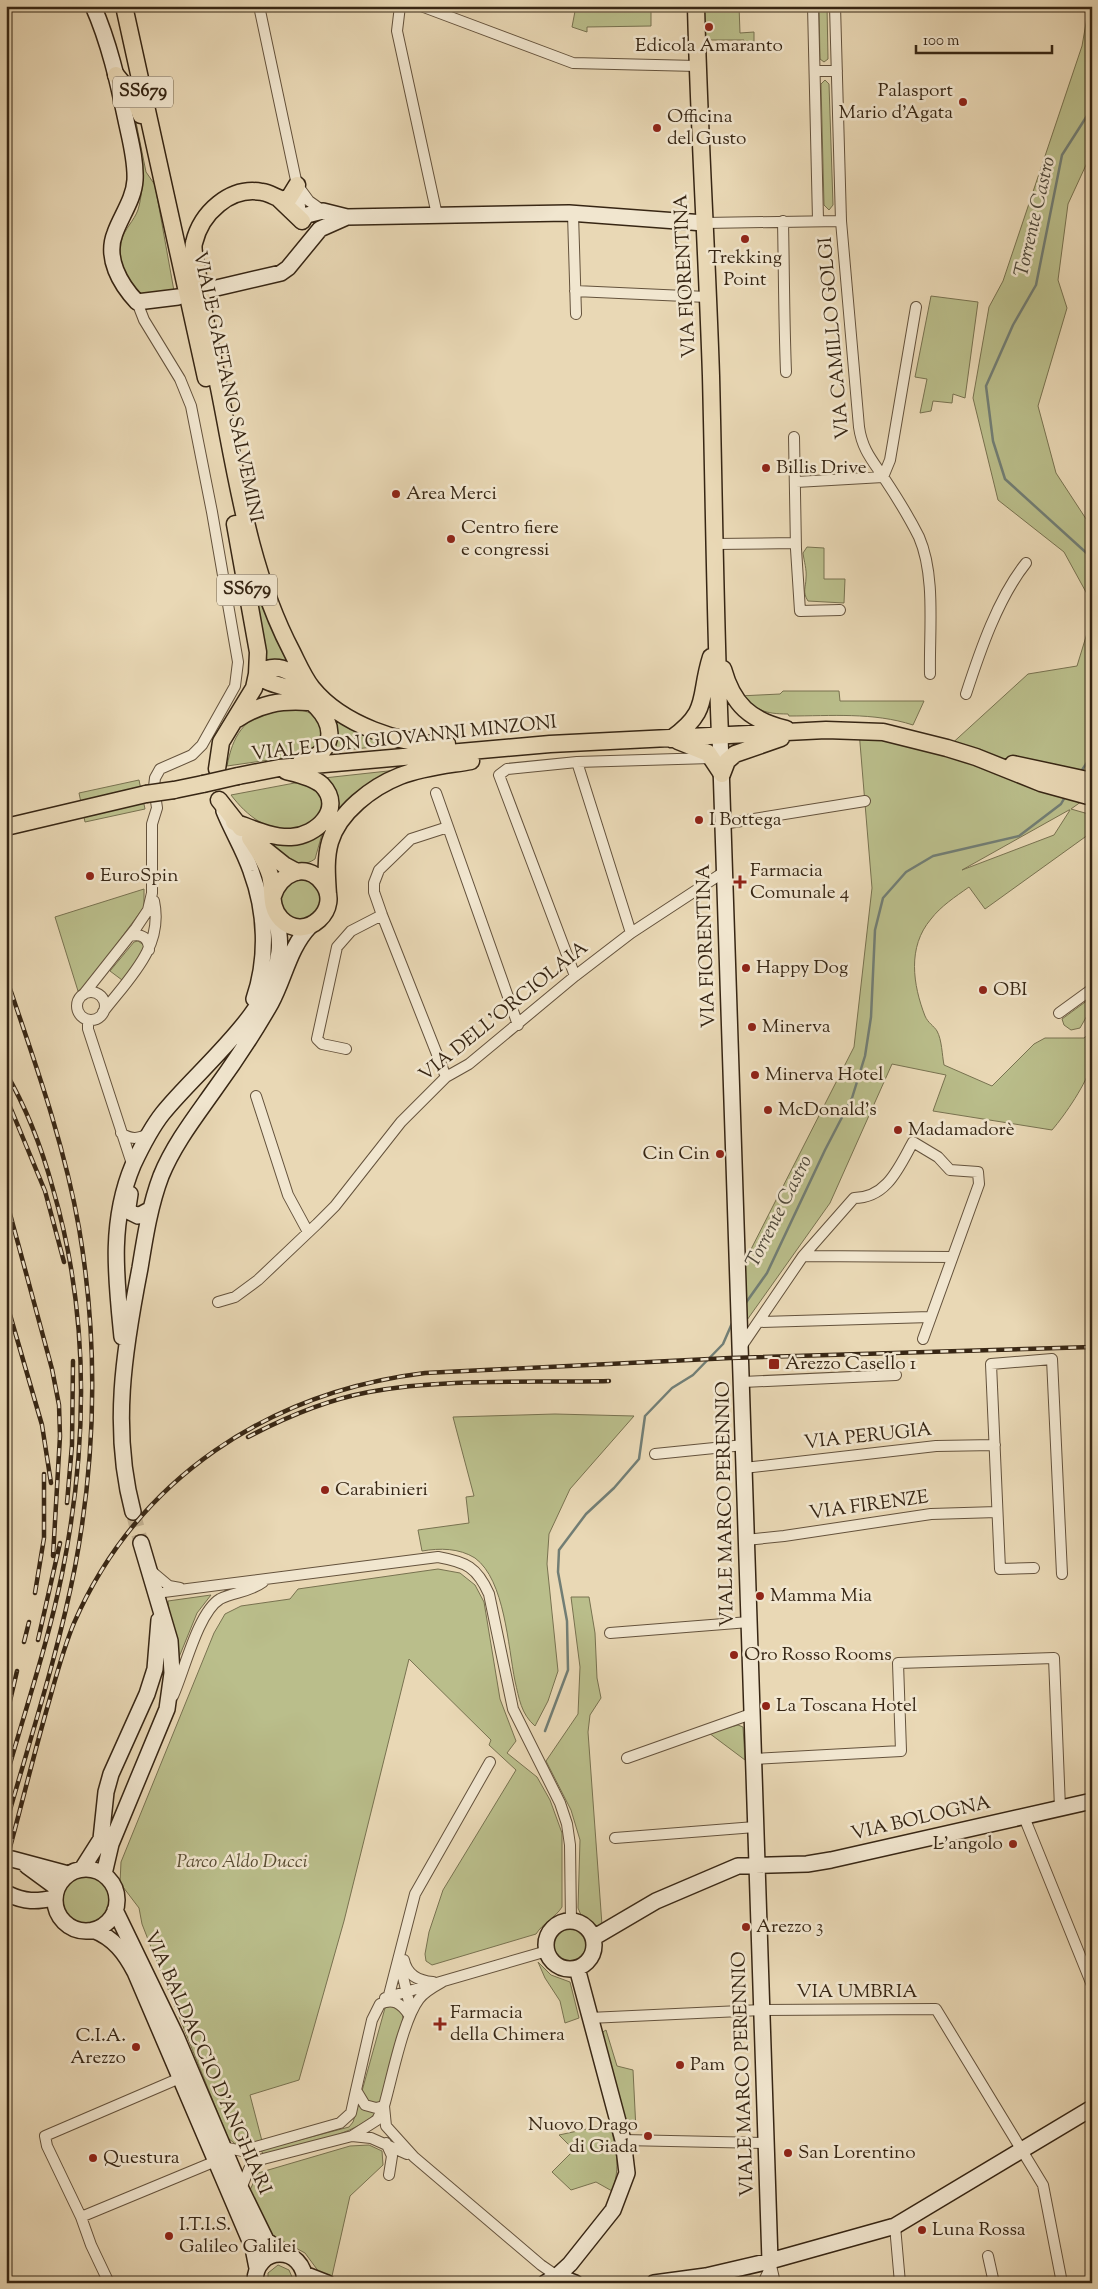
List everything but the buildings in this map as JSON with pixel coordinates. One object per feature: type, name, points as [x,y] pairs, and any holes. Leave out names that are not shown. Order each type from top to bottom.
[{"type":"main road","points":[[93,6],[116,74],[131,145],[135,180],[128,206],[114,234],[112,252],[118,277],[137,302],[182,292],[227,426]]},
{"type":"main road","name":"VIALE GAETANO SALVEMINI","points":[[124,6],[162,178],[182,292],[232,506],[258,652],[254,688],[221,742],[216,769]]},
{"type":"main road","name":"VIA FIORENTINA","points":[[696,6],[741,1347]]},
{"type":"main road","points":[[116,74],[134,97],[140,112],[149,150],[162,178]]},
{"type":"main road","points":[[279,768],[314,758],[326,746],[329,738],[327,721],[310,695],[260,579],[248,536],[202,304],[193,244],[204,218],[223,199],[244,192],[263,192],[284,200],[289,198],[297,185]]},
{"type":"main road","points":[[278,198],[302,221],[310,224],[327,217],[437,214],[573,214],[704,223]]},
{"type":"main road","points":[[208,290],[281,272],[288,268],[327,217]]},
{"type":"main road","points":[[298,256],[302,221]]},
{"type":"main road","points":[[716,642],[725,675],[738,703],[748,714],[770,725],[798,732]]},
{"type":"main road","points":[[672,739],[695,719],[700,709],[716,642]]},
{"type":"main road","points":[[257,674],[271,684],[288,688],[303,695],[310,695],[325,702],[373,732],[416,743],[435,745],[471,743],[496,749]]},
{"type":"main road","points":[[235,720],[253,709],[310,695]]},
{"type":"main road","points":[[672,739],[699,748],[722,774],[727,761],[735,754],[798,732],[826,730],[884,732],[1043,776],[1092,797]]},
{"type":"main road","name":"VIALE DON GIOVANNI MINZONI","points":[[6,827],[119,800],[279,768],[550,744],[798,732]]},
{"type":"main road","points":[[279,768],[314,780],[328,794],[330,804],[318,860],[312,868],[280,880],[273,901],[279,918],[290,926],[304,928],[316,923],[325,913],[328,895],[326,869],[330,843],[338,824],[363,798],[400,776],[424,769],[472,761],[496,749]]},
{"type":"main road","points":[[1043,776],[1092,781]]},
{"type":"main road","points":[[219,800],[234,822],[250,838],[284,865],[298,872],[316,876],[326,887],[328,895]]},
{"type":"main road","points":[[219,800],[251,870],[262,917],[264,948],[260,977],[253,1004],[240,1030]]},
{"type":"main road","points":[[234,822],[289,837],[313,832],[329,814]]},
{"type":"main road","points":[[133,1512],[122,1462],[124,1358],[115,1238],[132,1170],[150,1133],[162,1114],[240,1030],[257,1007],[276,967],[280,939],[270,876],[266,862],[250,838]]},
{"type":"main road","points":[[124,1358],[151,1209],[161,1176],[186,1130],[218,1086],[271,1002],[298,940],[310,926]]},
{"type":"main road","points":[[162,1114],[170,1111],[180,1112],[186,1119],[186,1130]]},
{"type":"main road","points":[[132,1170],[134,1181],[128,1201],[130,1212],[138,1216],[151,1209]]},
{"type":"main road","name":"VIALE MARCO PERENNIO","points":[[741,1347],[751,1714],[771,2264]]},
{"type":"main road","points":[[104,1874],[112,1844],[167,1709],[171,1686],[172,1662],[170,1641],[141,1543]]},
{"type":"main road","points":[[8,1894],[23,1901],[38,1902],[56,1893],[75,1871],[93,1855],[101,1839],[108,1784],[147,1694],[155,1669],[159,1609]]},
{"type":"main road","points":[[127,1737],[146,1747],[147,1759]]},
{"type":"main road","name":"VIA BOLOGNA","points":[[593,1938],[656,1901],[738,1866],[807,1864],[831,1860],[1092,1801]]},
{"type":"main road","points":[[12,1859],[75,1871],[90,1869],[104,1874],[116,1891],[115,1910],[107,1923],[93,1930],[80,1930],[68,1926],[59,1916],[56,1893],[27,1866],[12,1859]]},
{"type":"main road","name":"VIA BALDACCIO D'ANGHIARI","points":[[115,1910],[176,2036],[241,2189],[266,2240],[283,2254],[297,2260],[305,2278]]},
{"type":"main road","points":[[571,1921],[584,1926],[593,1938],[594,1945],[590,1960],[577,1968],[562,1968],[550,1958],[547,1951],[548,1936],[552,1930],[564,1922],[571,1921]]},
{"type":"main road","name":"VIA BALDACCIO D'ANGHIARI","points":[[93,1930],[112,1940],[126,1956],[135,1972],[253,2248],[256,2275]]},
{"type":"main road","points":[[550,2279],[570,2264],[613,2210],[626,2173],[623,2140],[577,1968]]},
{"type":"main road","points":[[654,2283],[771,2264],[895,2226],[1092,2108]]},
{"type":"main road","points":[[256,2275],[268,2257],[283,2254]]},
{"type":"main road","points":[[305,2278],[327,2283]]},
{"type":"main road","points":[[550,2279],[575,2283]]},
{"type":"street","points":[[260,6],[297,185],[302,221]]},
{"type":"street","points":[[400,6],[397,31],[437,214]]},
{"type":"street","points":[[421,6],[554,58],[573,63],[698,66]]},
{"type":"street","name":"VIA CAMILLO GOLGI","points":[[812,6],[818,220]]},
{"type":"street","name":"VIA CAMILLO GOLGI","points":[[835,6],[841,221],[861,444],[915,531],[925,558],[929,578],[930,674]]},
{"type":"street","points":[[814,71],[837,71]]},
{"type":"street","points":[[297,185],[309,201],[327,217]]},
{"type":"street","points":[[573,214],[576,314]]},
{"type":"street","points":[[783,221],[785,278],[783,300],[786,372]]},
{"type":"street","points":[[704,223],[841,221]]},
{"type":"street","points":[[575,291],[707,297]]},
{"type":"street","points":[[137,302],[144,320],[180,379],[191,406],[212,512],[238,662],[235,686],[202,745],[192,756],[160,769],[155,778],[154,788],[157,808],[152,824],[154,939],[149,951],[103,1012],[97,1018],[88,1020],[81,1016],[77,1009],[78,1001],[130,936],[148,910],[152,893]]},
{"type":"street","points":[[796,482],[883,477],[892,450],[916,307]]},
{"type":"street","points":[[794,437],[796,544],[800,611],[840,610]]},
{"type":"street","points":[[714,544],[796,544]]},
{"type":"street","points":[[966,694],[983,641],[1013,579],[1026,563]]},
{"type":"street","points":[[575,976],[499,775],[507,769],[577,762],[709,758]]},
{"type":"street","points":[[577,762],[631,933]]},
{"type":"street","points":[[436,793],[518,1025]]},
{"type":"street","points":[[723,824],[865,801]]},
{"type":"street","points":[[446,1077],[382,915],[374,892],[374,883],[379,870],[411,839],[448,827]]},
{"type":"street","name":"VIA DELL'ORCIOLAIA","points":[[218,1302],[234,1297],[258,1280],[335,1206],[401,1122],[446,1077],[469,1064],[575,976],[631,933],[724,872]]},
{"type":"street","points":[[346,1049],[322,1044],[317,1039],[337,947],[351,931],[382,915]]},
{"type":"street","points":[[130,936],[136,934],[145,937],[148,940],[149,951]]},
{"type":"street","points":[[1059,1013],[1092,989]]},
{"type":"street","points":[[83,995],[92,992],[100,996],[104,1003],[103,1012]]},
{"type":"street","points":[[88,1020],[88,1029],[132,1170]]},
{"type":"street","points":[[256,1096],[288,1196],[308,1232]]},
{"type":"street","points":[[121,1133],[134,1138],[150,1133]]},
{"type":"street","points":[[741,1347],[803,1256],[854,1198],[865,1198],[880,1191],[890,1182],[913,1142],[938,1157],[950,1170],[978,1172],[980,1184],[923,1339]]},
{"type":"street","points":[[803,1256],[952,1257]]},
{"type":"street","points":[[758,1322],[930,1317]]},
{"type":"street","points":[[1034,1568],[1000,1569],[990,1364],[1052,1359],[1062,1574]]},
{"type":"street","points":[[743,1382],[896,1375]]},
{"type":"street","points":[[654,1454],[744,1445]]},
{"type":"street","name":"VIA PERUGIA","points":[[744,1468],[936,1446],[995,1445]]},
{"type":"street","name":"VIA FIRENZE","points":[[746,1540],[931,1514],[997,1512]]},
{"type":"street","points":[[156,1593],[438,1557],[456,1560],[472,1567],[483,1580],[489,1594],[513,1709],[560,1803],[567,1824],[570,1844],[571,1921]]},
{"type":"street","points":[[149,1569],[169,1586],[186,1589]]},
{"type":"street","points":[[167,1709],[202,1622],[210,1608],[220,1599],[256,1588],[266,1580]]},
{"type":"street","points":[[610,1632],[748,1622]]},
{"type":"street","points":[[754,1759],[901,1751],[898,1663],[1054,1658],[1060,1808]]},
{"type":"street","points":[[627,1758],[751,1714]]},
{"type":"street","points":[[389,1995],[415,1894],[490,1762]]},
{"type":"street","points":[[1024,1816],[1092,1985]]},
{"type":"street","points":[[615,1838],[756,1827]]},
{"type":"street","points":[[223,2147],[242,2150],[340,2123],[351,2113],[372,2020],[380,2004],[389,1995],[547,1951]]},
{"type":"street","points":[[400,1955],[405,1967],[414,1977],[440,1982]]},
{"type":"street","points":[[241,2189],[249,2169],[263,2159],[352,2136],[377,2120],[384,2106],[409,2015],[409,2002],[400,1955]]},
{"type":"street","points":[[409,2015],[420,1998],[430,1988],[440,1982]]},
{"type":"street","points":[[380,2004],[388,2000],[400,2003],[409,2015]]},
{"type":"street","name":"VIA UMBRIA","points":[[762,2010],[936,2009],[1022,2151]]},
{"type":"street","points":[[590,2018],[762,2010]]},
{"type":"street","points":[[109,2283],[91,2245],[81,2217],[47,2146],[45,2136],[180,2078]]},
{"type":"street","points":[[356,2090],[365,2105],[376,2108],[384,2106]]},
{"type":"street","points":[[384,2106],[386,2126],[414,2157],[541,2265],[550,2279]]},
{"type":"street","points":[[352,2136],[371,2138],[386,2143],[414,2157]]},
{"type":"street","points":[[623,2140],[766,2143]]},
{"type":"street","points":[[386,2143],[392,2156],[389,2175]]},
{"type":"street","points":[[1022,2151],[1043,2185],[1062,2283]]},
{"type":"street","points":[[81,2217],[216,2161]]},
{"type":"street","points":[[895,2226],[900,2283]]},
{"type":"street","points":[[988,2256],[994,2283]]},
{"type":"street","points":[[763,2283],[771,2264]]},
{"type":"street","points":[[771,2264],[775,2283]]},
{"type":"green space","points":[[576,6],[651,6],[651,26],[587,27],[587,32],[572,27]]},
{"type":"green space","points":[[704,6],[739,6],[740,33],[754,32],[754,45],[745,45],[744,40],[706,40]]},
{"type":"green space","points":[[819,6],[827,6],[828,59],[824,62],[820,59]]},
{"type":"green space","points":[[1089,6],[1092,6],[1092,152],[1068,204],[1058,280],[1067,308],[1038,406],[1056,473],[1092,528],[1092,603],[1064,552],[998,500],[973,398],[989,307],[1003,281],[1082,46]]},
{"type":"green space","points":[[825,80],[829,84],[833,205],[829,210],[824,205],[821,84]]},
{"type":"green space","points":[[136,122],[146,172],[155,185],[174,291],[151,295],[139,293],[131,288],[122,272],[120,263],[123,236],[136,214],[141,196],[141,164]]},
{"type":"green space","points":[[931,296],[978,302],[965,398],[953,394],[952,403],[933,401],[931,411],[920,413],[927,379],[915,377]]},
{"type":"green space","points":[[807,547],[824,548],[824,579],[845,579],[844,603],[808,601],[806,598],[806,572],[803,553]]},
{"type":"green space","points":[[254,578],[295,664],[267,660]]},
{"type":"green space","points":[[1092,617],[1092,797],[1089,796],[1071,809],[1092,815],[1092,832],[985,909],[969,887],[953,898],[935,914],[923,930],[915,954],[914,966],[921,1004],[926,1018],[939,1035],[944,1065],[992,1086],[1034,1044],[1045,1038],[1084,1038],[1092,1031],[1093,1059],[1081,1089],[1052,1130],[933,1111],[946,1075],[892,1064],[830,1203],[747,1320],[745,1261],[854,1047],[872,888],[859,731],[947,748],[1028,674],[1077,666]],"holes":[[[1070,810],[1054,835],[962,870]]]},
{"type":"green space","points":[[275,672],[401,744],[327,752],[333,727],[275,679]]},
{"type":"green space","points":[[783,691],[839,691],[840,701],[924,701],[913,725],[867,716],[789,716],[788,714],[762,710],[739,696],[780,694]]},
{"type":"green space","points":[[273,708],[305,711],[316,716],[321,721],[321,741],[304,755],[227,766],[232,746],[241,730],[254,718]]},
{"type":"green space","points":[[397,770],[335,818],[324,778]]},
{"type":"green space","points":[[139,780],[145,809],[85,822],[79,793]]},
{"type":"green space","points":[[300,782],[313,787],[317,791],[322,801],[322,807],[318,820],[296,829],[286,830],[267,826],[244,810],[231,795]]},
{"type":"green space","points":[[322,834],[315,859],[302,864],[290,861],[278,853],[269,842]]},
{"type":"green space","points":[[301,880],[315,886],[321,900],[315,914],[301,920],[287,914],[281,900],[287,886]]},
{"type":"green space","points":[[144,889],[144,907],[84,988],[78,991],[55,917]]},
{"type":"green space","points":[[138,941],[145,946],[145,950],[122,980],[110,971],[134,942]]},
{"type":"green space","points":[[1092,997],[1092,1007],[1080,1028],[1071,1030],[1064,1025],[1062,1019]]},
{"type":"green space","points":[[555,1414],[634,1416],[570,1489],[549,1534],[547,1564],[558,1671],[548,1701],[535,1726],[530,1721],[519,1700],[504,1615],[493,1582],[485,1568],[475,1558],[462,1552],[442,1549],[422,1551],[418,1530],[469,1523],[466,1497],[474,1496],[453,1417]]},
{"type":"green space","name":"Parco Aldo Ducci","points":[[438,1569],[460,1573],[475,1585],[484,1602],[500,1699],[516,1741],[507,1753],[537,1777],[550,1800],[562,1833],[562,1907],[536,1934],[432,1965],[426,1961],[425,1954],[429,1932],[443,1890],[516,1770],[489,1745],[491,1740],[409,1659],[344,1921],[299,2080],[250,2095],[262,2141],[240,2148],[228,2138],[142,1924],[139,1908],[120,1883],[121,1862],[214,1633],[225,1614],[241,1606],[290,1599],[298,1589]]},
{"type":"green space","points":[[211,1595],[197,1613],[175,1667],[168,1601]]},
{"type":"green space","points":[[571,1597],[589,1597],[595,1633],[597,1678],[601,1698],[590,1715],[588,1732],[602,1925],[597,1926],[581,1915],[578,1908],[580,1840],[571,1810],[546,1761],[578,1714],[580,1667]]},
{"type":"green space","points":[[738,1725],[743,1727],[745,1760],[709,1733]]},
{"type":"green space","points":[[86,1876],[95,1878],[103,1883],[108,1891],[110,1900],[108,1909],[103,1917],[95,1922],[86,1924],[77,1922],[69,1917],[64,1909],[62,1900],[64,1891],[69,1883],[77,1878]]},
{"type":"green space","points":[[570,1928],[582,1934],[588,1946],[582,1958],[570,1964],[558,1958],[552,1946],[558,1934]]},
{"type":"green space","points":[[538,1962],[551,1975],[570,1982],[579,2018],[565,2023],[560,2001],[545,1978]]},
{"type":"green space","points":[[391,2006],[402,2011],[403,2019],[383,2098],[379,2103],[371,2104],[364,2099],[362,2091],[385,2008]]},
{"type":"green space","points":[[606,2030],[617,2066],[633,2070],[636,2130],[625,2132],[598,2035]]},
{"type":"green space","points":[[359,2103],[378,2110],[369,2119],[341,2133],[325,2139],[263,2154],[261,2150],[349,2127],[353,2122]]},
{"type":"green space","points":[[610,2124],[616,2150],[617,2166],[612,2191],[596,2182],[571,2190],[552,2172],[574,2150],[559,2135]]},
{"type":"green space","points":[[369,2145],[382,2151],[383,2165],[350,2196],[332,2276],[319,2272],[305,2253],[270,2234],[250,2190],[258,2173],[350,2146]]},
{"type":"green space","points":[[278,2265],[289,2270],[292,2277],[291,2283],[268,2283],[268,2273]]},
{"type":"waterway","name":"Torrente Castro","points":[[1092,108],[1062,155],[1036,285],[1013,325],[986,386],[993,441],[1005,479],[1092,558]]},
{"type":"waterway","name":"Torrente Castro","points":[[1080,773],[1092,755]]},
{"type":"waterway","name":"Torrente Castro","points":[[745,1304],[767,1273],[825,1150],[852,1098],[865,1056],[871,1017],[875,930],[883,898],[906,872],[933,856],[1019,836],[1061,804],[1065,797]]},
{"type":"waterway","name":"Torrente Castro","points":[[545,1731],[568,1670],[567,1621],[558,1572],[559,1550],[586,1514],[614,1488],[639,1459],[645,1416],[672,1388],[693,1375],[723,1344],[733,1321]]},
{"type":"tunnel","points":[[133,1512],[141,1543]]},
{"type":"railway","points":[[6,977],[57,1133],[73,1196],[85,1270],[92,1355],[91,1440],[82,1525],[75,1567],[52,1664],[6,1824]]},
{"type":"railway","points":[[6,1073],[21,1101],[39,1144],[65,1237],[74,1285],[81,1381],[77,1477],[71,1526],[62,1574],[43,1651],[6,1778]]},
{"type":"railway","points":[[6,1097],[45,1191],[64,1262]]},
{"type":"railway","points":[[6,1199],[52,1369],[59,1405],[60,1436],[53,1556]]},
{"type":"railway","points":[[6,1301],[42,1425],[51,1483]]},
{"type":"railway","points":[[6,1862],[38,1739],[64,1651],[74,1623],[101,1571],[134,1525],[172,1485],[215,1450],[263,1422],[314,1400],[368,1383],[425,1373],[730,1358],[1092,1347]]},
{"type":"railway","points":[[67,1503],[72,1445],[73,1361]]},
{"type":"railway","points":[[248,1437],[307,1410],[353,1395],[369,1392],[458,1383],[609,1381]]},
{"type":"railway","points":[[35,1593],[44,1538],[44,1474]]},
{"type":"railway","points":[[38,1640],[60,1543]]},
{"type":"railway","points":[[24,1642],[29,1622]]},
{"type":"railway","points":[[6,1718],[17,1671]]},
{"type":"place","name":"Edicola Amaranto","points":[[709,27]]},
{"type":"place","name":"Palasport Mario d'Agata","points":[[963,102]]},
{"type":"place","name":"Officina del Gusto","points":[[657,128]]},
{"type":"place","name":"Trekking Point","points":[[745,239]]},
{"type":"place","name":"Billis Drive","points":[[766,468]]},
{"type":"place","name":"Area Merci","points":[[396,494]]},
{"type":"place","name":"Centro fiere e congressi","points":[[451,539]]},
{"type":"place","name":"I Bottega","points":[[699,820]]},
{"type":"place","name":"EuroSpin","points":[[90,876]]},
{"type":"place","name":"Farmacia Comunale 4","points":[[740,882]]},
{"type":"place","name":"Happy Dog","points":[[746,968]]},
{"type":"place","name":"OBI","points":[[983,990]]},
{"type":"place","name":"Minerva","points":[[752,1027]]},
{"type":"place","name":"Minerva Hotel","points":[[755,1075]]},
{"type":"place","name":"McDonald's","points":[[768,1110]]},
{"type":"place","name":"Madamadorè","points":[[898,1130]]},
{"type":"place","name":"Cin Cin","points":[[720,1154]]},
{"type":"place","name":"Arezzo Casello 1","points":[[774,1364]]},
{"type":"place","name":"Carabinieri","points":[[325,1490]]},
{"type":"place","name":"Mamma Mia","points":[[760,1596]]},
{"type":"place","name":"Oro Rosso Rooms","points":[[734,1655]]},
{"type":"place","name":"La Toscana Hotel","points":[[766,1706]]},
{"type":"place","name":"L'angolo","points":[[1013,1844]]},
{"type":"place","name":"Arezzo 3","points":[[746,1927]]},
{"type":"place","name":"Farmacia della Chimera","points":[[440,2024]]},
{"type":"place","name":"C.I.A. Arezzo","points":[[136,2047]]},
{"type":"place","name":"Pam","points":[[680,2065]]},
{"type":"place","name":"Nuovo Drago di Giada","points":[[648,2136]]},
{"type":"place","name":"San Lorentino","points":[[788,2153]]},
{"type":"place","name":"Questura","points":[[93,2158]]},
{"type":"place","name":"Luna Rossa","points":[[922,2230]]},
{"type":"place","name":"I.T.I.S. Galileo Galilei","points":[[169,2236]]}]
